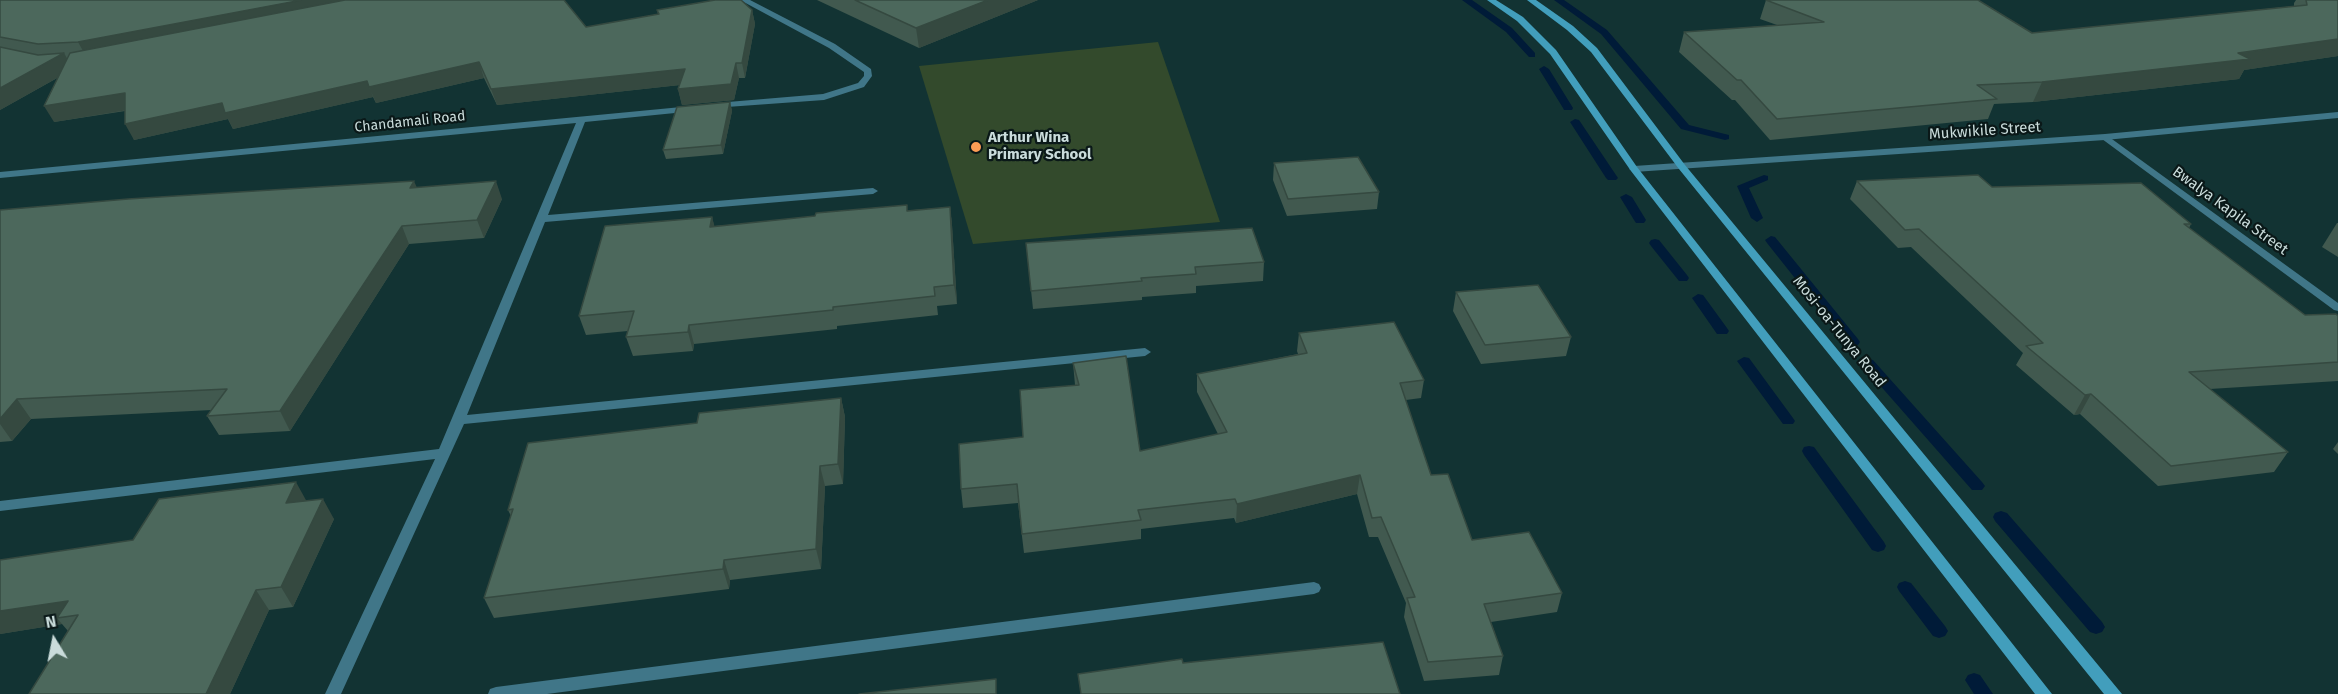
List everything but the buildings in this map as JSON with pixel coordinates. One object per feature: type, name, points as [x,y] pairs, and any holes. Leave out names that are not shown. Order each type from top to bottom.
[{"type":"main road","points":[[1491,0],[1520,19],[1553,52],[1634,169],[2044,694]]},
{"type":"main road","name":"Mosi-oa-Tunya Road","points":[[1531,0],[1570,28],[1594,50],[1682,167],[2114,694]]},
{"type":"street","points":[[709,107],[824,97],[861,85],[868,76],[868,71],[832,46],[744,0]]},
{"type":"street","name":"Chandamali Road","points":[[0,175],[697,108]]},
{"type":"street","name":"Mukwikile Street","points":[[1634,169],[2105,137],[2338,115]]},
{"type":"street","points":[[333,694],[459,420],[582,118]]},
{"type":"street","name":"Bwalya Kapila Street","points":[[2105,137],[2338,308]]},
{"type":"street","points":[[542,219],[873,191]]},
{"type":"street","points":[[459,420],[1145,352]]},
{"type":"street","points":[[0,507],[443,453]]},
{"type":"street","points":[[496,694],[1314,588]]},
{"type":"green space","points":[[1158,42],[1220,222],[973,244],[919,66]]},
{"type":"waterway","points":[[1466,0],[1509,30],[1532,55]]},
{"type":"waterway","points":[[1558,0],[1604,32],[1685,127],[1725,137]]},
{"type":"waterway","points":[[1544,69],[1568,108]]},
{"type":"waterway","points":[[1575,122],[1612,178]]},
{"type":"waterway","points":[[1757,218],[1743,186],[1764,178]]},
{"type":"waterway","points":[[1626,197],[1640,220]]},
{"type":"waterway","points":[[1771,240],[1853,342]]},
{"type":"waterway","points":[[1655,243],[1683,278]]},
{"type":"waterway","points":[[1698,298],[1722,331]]},
{"type":"waterway","points":[[1744,361],[1788,421]]},
{"type":"waterway","points":[[1868,363],[1977,486]]},
{"type":"waterway","points":[[1809,451],[1878,546]]},
{"type":"waterway","points":[[2001,517],[2096,627]]},
{"type":"waterway","points":[[1905,587],[1939,631]]},
{"type":"waterway","points":[[1974,680],[1984,694]]},
{"type":"place","name":"Arthur Wina Primary School","points":[[976,147]]}]
